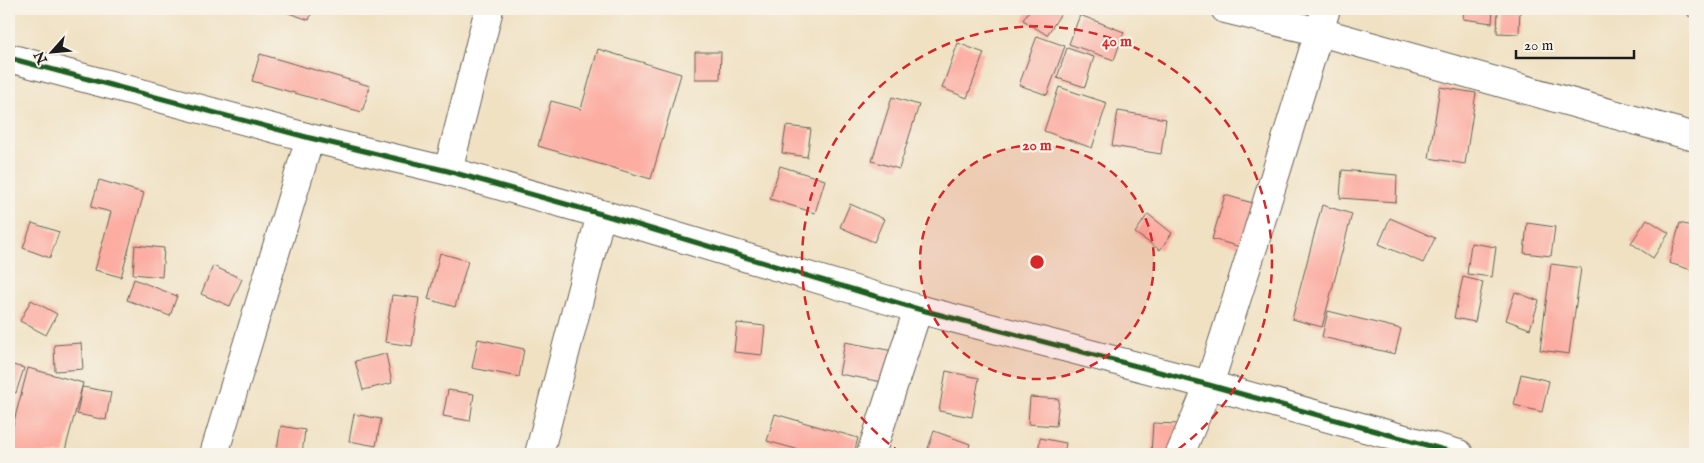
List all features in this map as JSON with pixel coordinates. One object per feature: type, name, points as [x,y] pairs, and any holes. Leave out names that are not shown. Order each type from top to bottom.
[{"type":"street","points":[[448,171],[489,9]]},
{"type":"street","points":[[1225,9],[1323,21],[1695,137]]},
{"type":"street","points":[[1180,454],[1209,385],[1323,21]]},
{"type":"street","points":[[10,63],[448,171],[601,214],[918,309],[1209,385],[1459,454]]},
{"type":"street","points":[[214,454],[310,138]]},
{"type":"street","points":[[539,454],[601,214]]},
{"type":"street","points":[[870,454],[918,309]]},
{"type":"building","points":[[277,9],[313,9],[309,20]]},
{"type":"building","points":[[1030,9],[1057,9],[1062,12],[1047,35],[1023,20]]},
{"type":"building","points":[[1464,9],[1493,9],[1492,23],[1463,19]]},
{"type":"building","points":[[1498,9],[1520,9],[1519,34],[1497,33]]},
{"type":"building","points":[[1690,9],[1695,9],[1695,17],[1688,16]]},
{"type":"building","points":[[1080,15],[1124,32],[1114,60],[1069,44]]},
{"type":"building","points":[[1037,36],[1065,46],[1047,95],[1019,85]]},
{"type":"building","points":[[958,43],[984,53],[967,98],[942,88]]},
{"type":"building","points":[[1067,48],[1094,57],[1085,87],[1057,78]]},
{"type":"building","points":[[598,49],[681,74],[651,179],[538,146],[551,101],[581,109]]},
{"type":"building","points":[[695,52],[721,52],[720,79],[695,79]]},
{"type":"building","points":[[260,54],[370,86],[362,112],[252,81]]},
{"type":"building","points":[[1059,87],[1107,103],[1092,148],[1044,131]]},
{"type":"building","points":[[1440,87],[1476,93],[1465,164],[1429,158]]},
{"type":"building","points":[[892,97],[919,105],[899,169],[872,161]]},
{"type":"building","points":[[1118,111],[1166,119],[1161,154],[1112,146]]},
{"type":"building","points":[[786,126],[811,129],[807,157],[782,153]]},
{"type":"building","points":[[780,166],[825,180],[815,213],[770,199]]},
{"type":"building","points":[[1342,170],[1397,175],[1396,202],[1340,198]]},
{"type":"building","points":[[99,180],[144,193],[121,277],[95,270],[111,212],[91,207]]},
{"type":"building","points":[[1225,195],[1270,208],[1258,252],[1212,239]]},
{"type":"building","points":[[850,204],[884,219],[874,242],[840,227]]},
{"type":"building","points":[[1322,205],[1352,214],[1322,327],[1292,319]]},
{"type":"building","points":[[1148,214],[1172,233],[1160,250],[1135,233]]},
{"type":"building","points":[[1390,218],[1435,238],[1423,263],[1379,244]]},
{"type":"building","points":[[1647,219],[1669,233],[1653,258],[1631,243]]},
{"type":"building","points":[[32,223],[59,232],[50,258],[23,248]]},
{"type":"building","points":[[1527,223],[1555,227],[1551,256],[1524,253]]},
{"type":"building","points":[[1680,223],[1695,227],[1695,271],[1669,263]]},
{"type":"building","points":[[1471,243],[1496,247],[1492,277],[1467,274]]},
{"type":"building","points":[[135,245],[164,248],[162,277],[133,274]]},
{"type":"building","points":[[440,253],[468,261],[455,307],[428,299]]},
{"type":"building","points":[[1551,264],[1581,268],[1569,354],[1540,350]]},
{"type":"building","points":[[213,266],[242,279],[230,306],[201,294]]},
{"type":"building","points":[[1463,277],[1483,282],[1475,322],[1454,318]]},
{"type":"building","points":[[134,279],[177,296],[170,316],[127,300]]},
{"type":"building","points":[[1515,292],[1539,301],[1530,329],[1506,320]]},
{"type":"building","points":[[392,295],[419,298],[412,346],[385,342]]},
{"type":"building","points":[[31,300],[57,314],[46,335],[20,321]]},
{"type":"building","points":[[1328,311],[1401,329],[1395,354],[1322,337]]},
{"type":"building","points":[[737,323],[765,326],[762,355],[734,352]]},
{"type":"building","points":[[478,339],[524,349],[519,377],[472,368]]},
{"type":"building","points":[[845,342],[893,351],[888,383],[839,374]]},
{"type":"building","points":[[81,343],[83,369],[55,371],[54,345]]},
{"type":"building","points":[[386,354],[392,383],[363,390],[355,361]]},
{"type":"building","points":[[9,364],[24,368],[16,393],[9,390]]},
{"type":"building","points":[[28,368],[83,383],[64,454],[19,454],[9,452],[9,440]]},
{"type":"building","points":[[946,371],[979,378],[972,417],[939,411]]},
{"type":"building","points":[[1521,374],[1549,381],[1542,412],[1514,405]]},
{"type":"building","points":[[82,387],[111,392],[106,420],[77,414]]},
{"type":"building","points":[[448,390],[474,394],[470,421],[443,416]]},
{"type":"building","points":[[1030,397],[1059,399],[1056,426],[1028,424]]},
{"type":"building","points":[[354,414],[381,419],[376,446],[349,441]]},
{"type":"building","points":[[775,414],[858,438],[854,454],[814,454],[767,441]]},
{"type":"building","points":[[1153,423],[1179,424],[1177,454],[1151,454]]},
{"type":"building","points":[[281,426],[305,430],[302,454],[276,454]]},
{"type":"building","points":[[934,431],[970,444],[967,454],[926,454]]},
{"type":"building","points":[[1040,438],[1066,443],[1064,454],[1038,454]]},
{"type":"cycle path","points":[[9,58],[310,138],[448,171],[601,214],[918,309],[1209,385],[1459,454]]}]
